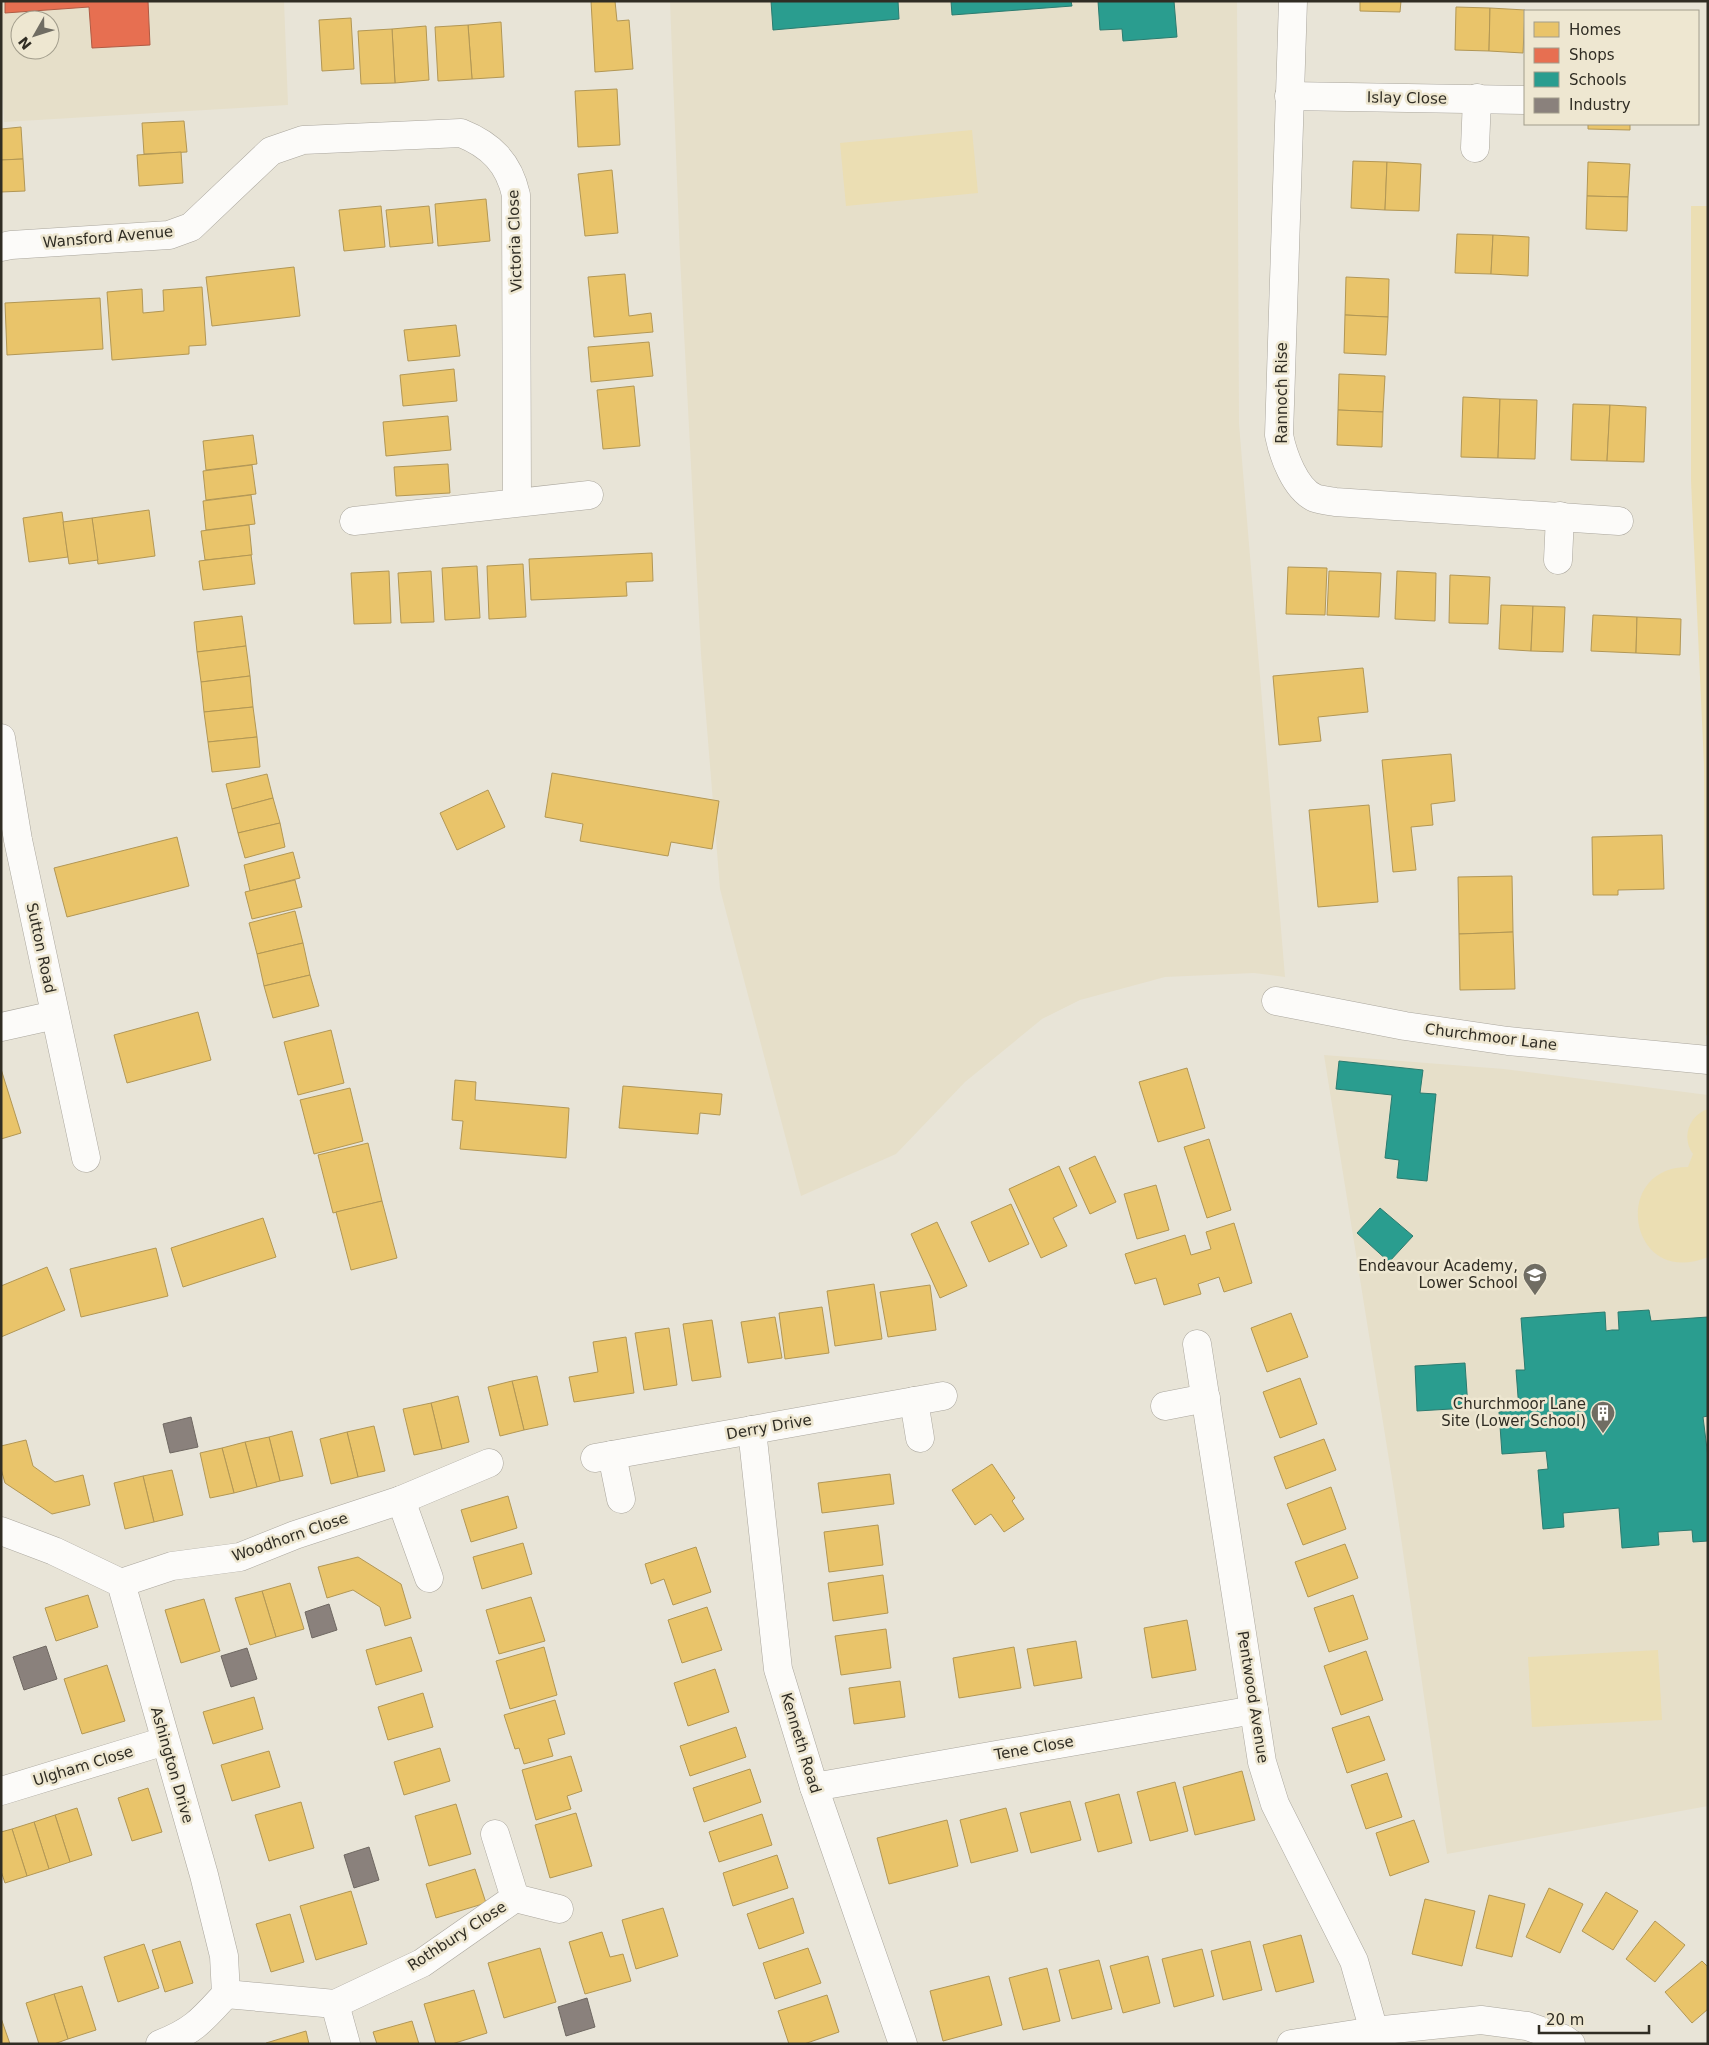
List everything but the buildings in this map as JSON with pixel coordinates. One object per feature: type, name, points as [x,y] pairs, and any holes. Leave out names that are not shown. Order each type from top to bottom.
[{"type":"street","name":"Rannoch Rise","points":[[1293,1],[1279,435],[1283,454],[1301,486],[1315,498],[1335,502],[1619,521]]},
{"type":"street","name":"Islay Close","points":[[1289,96],[1524,100]]},
{"type":"street","points":[[1475,148],[1477,98]]},
{"type":"street","name":"Victoria Close","points":[[303,140],[461,133],[478,140],[495,154],[508,170],[513,181],[516,196],[517,502]]},
{"type":"street","name":"Wansford Avenue","points":[[1,247],[169,235],[191,226],[271,151],[303,140]]},
{"type":"street","points":[[354,522],[589,495]]},
{"type":"street","points":[[1558,560],[1560,516]]},
{"type":"street","name":"Sutton Road","points":[[1,738],[18,840],[86,1158]]},
{"type":"street","name":"Churchmoor Lane","points":[[1276,1002],[1406,1026],[1508,1041],[1708,1060]]},
{"type":"street","points":[[1,1027],[55,1015]]},
{"type":"street","name":"Pentwood Avenue","points":[[1197,1344],[1262,1762],[1275,1804],[1354,1961],[1374,2031]]},
{"type":"street","name":"Derry Drive","points":[[621,1500],[604,1456],[943,1396]]},
{"type":"street","points":[[1165,1406],[1206,1398]]},
{"type":"street","points":[[914,1401],[920,1438]]},
{"type":"street","name":"Kenneth Road","points":[[752,1430],[778,1669],[814,1787],[903,2044]]},
{"type":"street","name":"Woodhorn Close","points":[[121,1583],[172,1566],[240,1557],[295,1535],[401,1500],[489,1463]]},
{"type":"street","points":[[401,1500],[429,1578]]},
{"type":"street","points":[[1,1531],[54,1551],[121,1583]]},
{"type":"street","name":"Ashington Drive","points":[[121,1583],[204,1875],[224,1956],[226,1994]]},
{"type":"street","name":"Tene Close","points":[[814,1787],[1254,1710]]},
{"type":"street","name":"Ulgham Close","points":[[1,1791],[165,1741]]},
{"type":"street","name":"Rothbury Close","points":[[495,1834],[515,1898]]},
{"type":"street","name":"Rothbury Close","points":[[335,2004],[422,1963],[515,1898],[559,1908]]},
{"type":"street","points":[[160,2044],[198,2025],[226,1994],[335,2004],[346,2044]]},
{"type":"street","points":[[1292,2044],[1374,2031],[1481,2020],[1527,2026],[1564,2039],[1571,2044]]},
{"type":"shaded area","points":[[1,1],[284,1],[288,105],[4,122],[1,67]]},
{"type":"shaded area","points":[[670,1],[1237,1],[1239,424],[1285,977],[1254,973],[1165,977],[1080,1000],[1042,1019],[965,1082],[896,1154],[801,1196],[720,889],[701,654],[680,257]]},
{"type":"shaded area","points":[[972,130],[978,193],[846,206],[840,143]]},
{"type":"shaded area","points":[[1691,206],[1708,206],[1708,1036],[1706,1035],[1704,765],[1691,481]]},
{"type":"shaded area","name":"Endeavour Academy, Lower School","points":[[1324,1055],[1504,1069],[1708,1095],[1708,1806],[1447,1854],[1395,1497]]},
{"type":"shaded area","points":[[1708,1109],[1708,1257],[1681,1263],[1660,1257],[1646,1243],[1639,1224],[1639,1204],[1647,1186],[1663,1172],[1688,1167],[1693,1154],[1689,1148],[1687,1134],[1689,1128],[1696,1116]]},
{"type":"shaded area","points":[[1658,1650],[1662,1720],[1532,1727],[1528,1657]]},
{"type":"place","name":"Endeavour Academy, Lower School","points":[[1535,1296]]},
{"type":"place","name":"Churchmoor Lane Site (Lower School)","points":[[1603,1434]]}]
